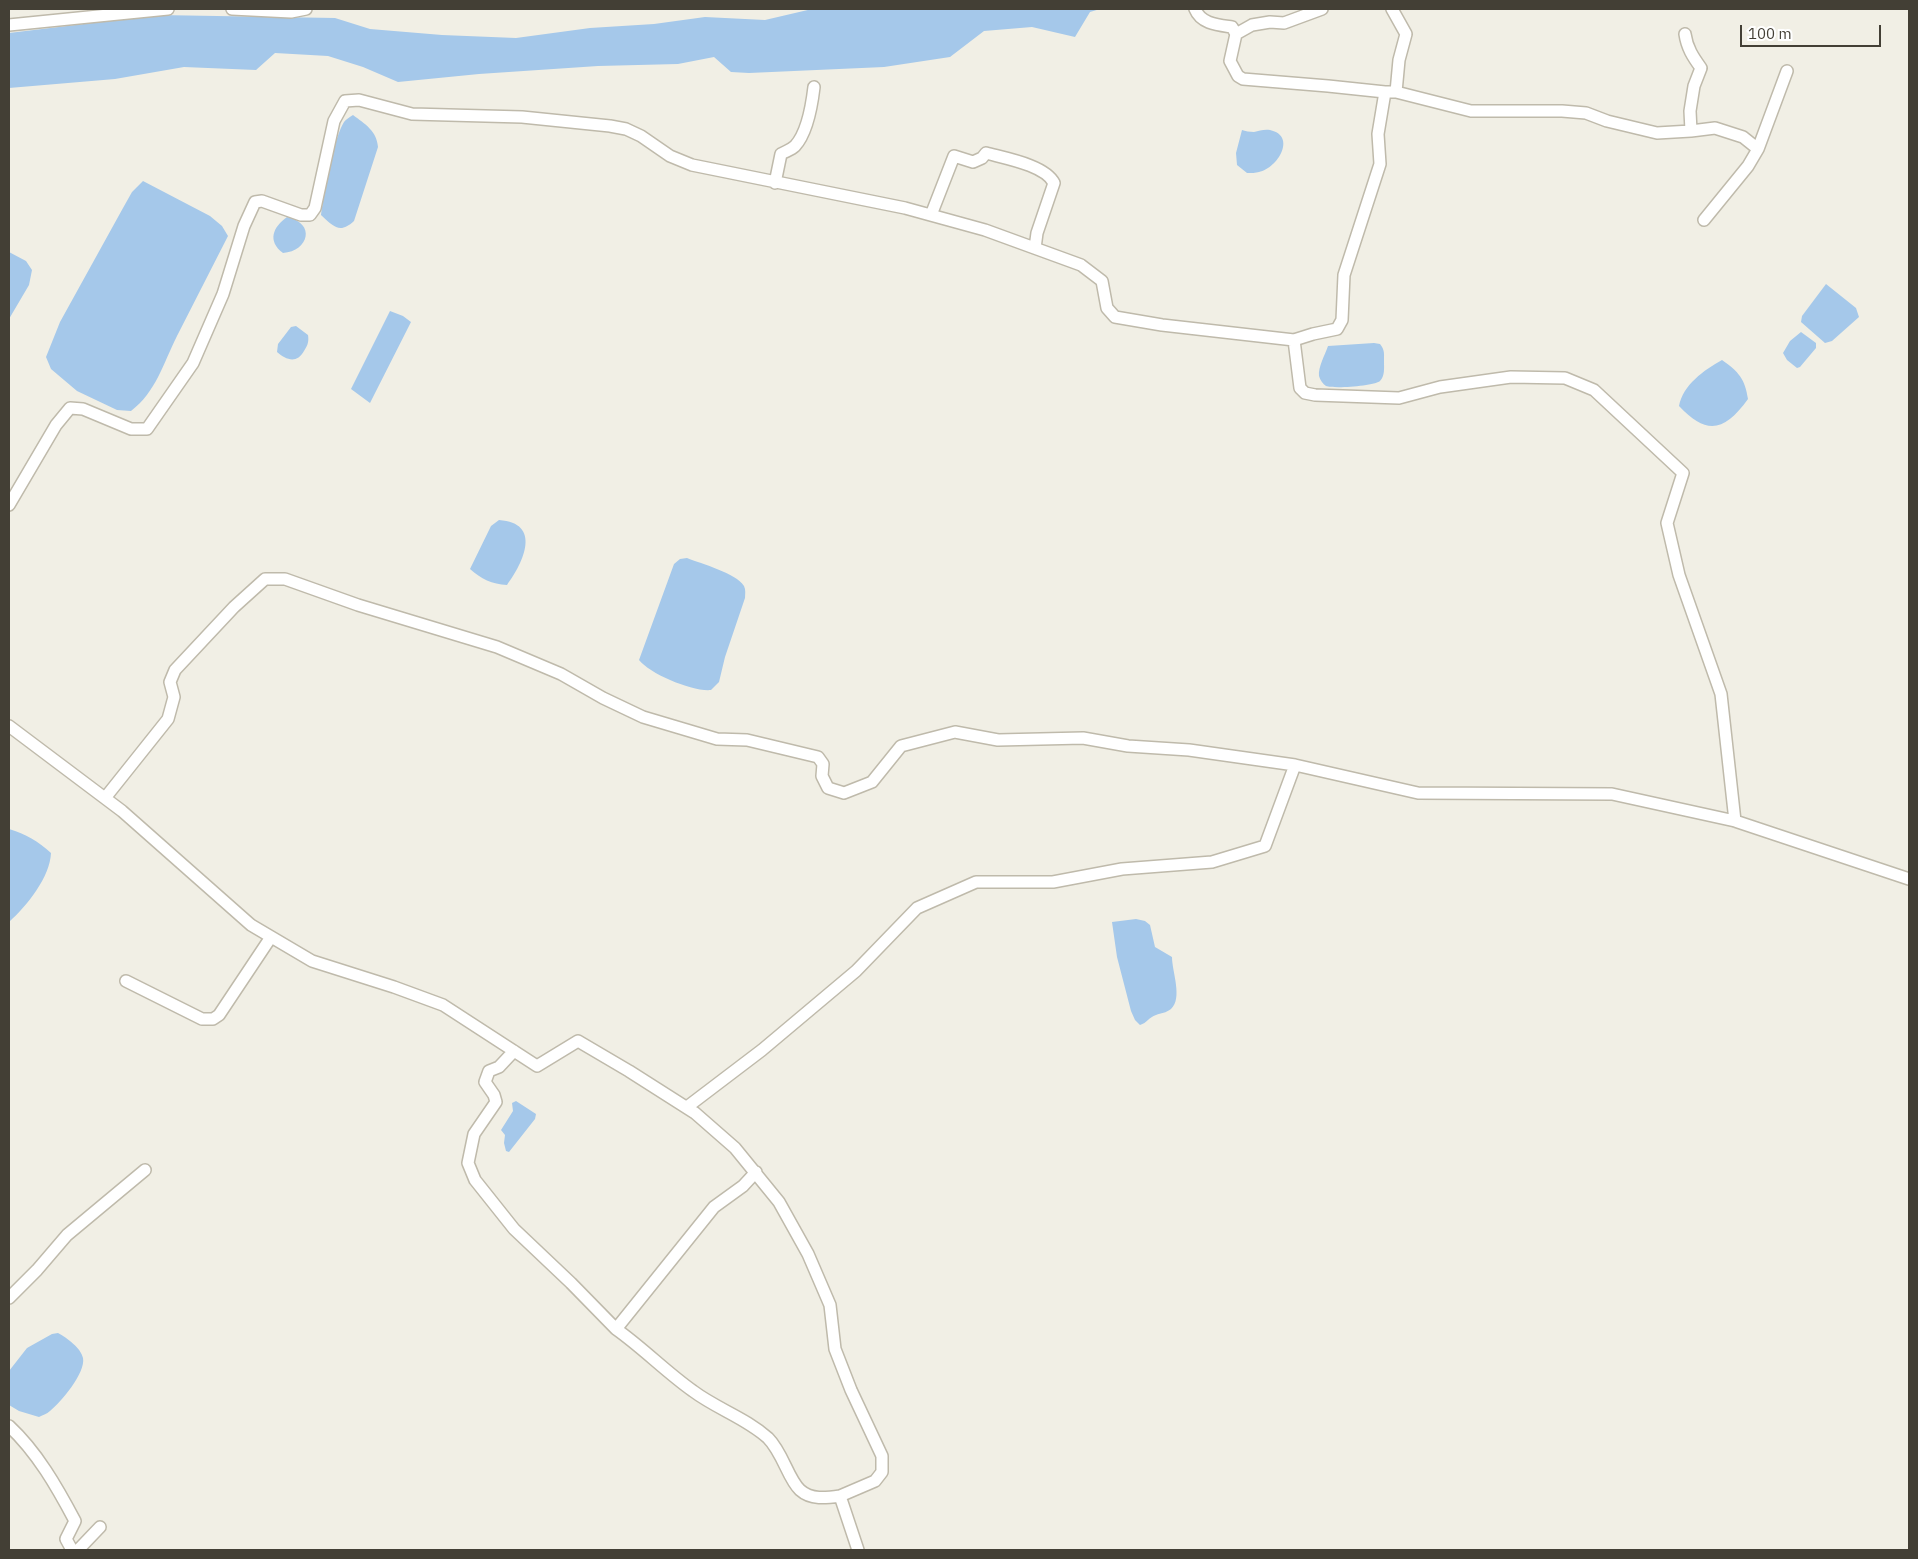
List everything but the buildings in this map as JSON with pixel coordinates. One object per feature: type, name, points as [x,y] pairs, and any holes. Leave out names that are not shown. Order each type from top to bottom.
[{"type":"street","points":[[9,25],[168,9]]},
{"type":"street","points":[[232,9],[291,12],[306,9]]},
{"type":"street","points":[[1195,9],[1203,20],[1232,27],[1236,34],[1230,62],[1238,76],[1244,79],[1391,92],[1471,111],[1562,110],[1586,113],[1607,121],[1657,133],[1715,128],[1744,137],[1758,150]]},
{"type":"street","points":[[1236,34],[1252,25],[1270,22],[1284,23],[1322,9]]},
{"type":"street","points":[[9,505],[56,425],[70,408],[83,410],[131,429],[147,429],[193,363],[223,294],[244,226],[255,202],[262,201],[301,215],[310,215],[315,208],[334,121],[345,101],[359,100],[412,114],[522,117],[626,129],[641,136],[670,156],[692,165],[905,208],[985,230],[1081,265],[1102,281],[1107,308],[1115,317],[1162,325],[1294,340],[1337,329],[1342,320],[1344,275],[1380,164],[1378,134],[1406,34],[1392,9]]},
{"type":"street","points":[[1685,34],[1686,45],[1692,57],[1701,68],[1694,86],[1690,111],[1691,131]]},
{"type":"street","points":[[1704,220],[1748,166],[1758,150],[1787,72]]},
{"type":"street","points":[[775,183],[781,154],[794,147],[799,141],[811,109],[814,87]]},
{"type":"street","points":[[931,215],[954,156],[974,162],[982,158],[986,153],[1018,162],[1052,177],[1054,183],[1037,233],[1035,248]]},
{"type":"street","points":[[1294,340],[1300,388],[1305,393],[1314,395],[1398,398],[1440,387],[1511,377],[1565,378],[1594,390],[1683,473],[1667,523],[1679,575],[1721,694],[1735,821]]},
{"type":"street","points":[[105,798],[168,720],[174,697],[170,682],[174,670],[234,607],[265,579],[285,579],[358,606],[497,647],[561,674],[603,698],[642,717],[717,740],[747,740],[818,757],[822,764],[822,776],[828,788],[844,793],[872,782],[901,746],[955,732],[998,740],[1083,738],[1128,746],[1189,750],[1294,765],[1418,793],[1612,794],[1735,821],[1909,879]]},
{"type":"street","points":[[9,726],[122,811],[251,925],[312,961],[394,987],[443,1006],[514,1051],[537,1066],[578,1041],[687,1106],[735,1148],[756,1172],[779,1202],[808,1254],[830,1305],[835,1349],[851,1390],[882,1456],[882,1472],[875,1481],[840,1496],[826,1498],[814,1498],[799,1490],[781,1454],[770,1440],[755,1427],[695,1392],[639,1345],[616,1329],[514,1229],[475,1180],[468,1163],[474,1134],[496,1102],[494,1095],[485,1082],[487,1076],[490,1071],[500,1067],[514,1051]]},
{"type":"street","points":[[687,1106],[762,1050],[856,970],[917,908],[976,882],[1053,882],[1122,869],[1212,862],[1265,846],[1294,765]]},
{"type":"street","points":[[126,981],[202,1019],[213,1019],[219,1015],[271,937]]},
{"type":"street","points":[[9,1298],[37,1270],[67,1235],[145,1170]]},
{"type":"street","points":[[616,1329],[714,1207],[743,1186],[756,1172]]},
{"type":"street","points":[[9,1426],[38,1460],[60,1493],[75,1521],[66,1539],[72,1550]]},
{"type":"street","points":[[840,1496],[858,1550]]},
{"type":"street","points":[[78,1550],[100,1527]]},
{"type":"water","points":[[812,9],[1100,9],[1090,12],[1075,37],[1032,27],[984,31],[950,57],[884,67],[749,73],[731,72],[714,57],[678,64],[598,66],[479,74],[398,82],[363,67],[328,56],[275,53],[256,70],[184,67],[115,79],[9,88],[9,33],[158,15],[335,18],[370,29],[442,35],[516,38],[590,28],[654,24],[705,17],[765,20]]},
{"type":"water","points":[[353,115],[373,132],[378,147],[354,221],[341,228],[333,226],[321,215],[336,141],[344,122]]},
{"type":"water","points":[[1242,130],[1254,132],[1270,130],[1278,133],[1282,139],[1282,152],[1273,165],[1259,172],[1247,173],[1237,165],[1236,153]]},
{"type":"water","points":[[143,181],[210,216],[222,226],[228,236],[153,386],[131,411],[117,410],[77,391],[51,369],[46,357],[60,322],[132,192]]},
{"type":"water","points":[[287,217],[296,220],[302,225],[306,237],[299,247],[283,253],[275,244],[274,234],[278,225]]},
{"type":"water","points":[[9,252],[26,261],[32,270],[29,285],[9,319]]},
{"type":"water","points":[[1826,284],[1856,308],[1859,317],[1832,341],[1825,343],[1801,322],[1802,316]]},
{"type":"water","points":[[390,311],[403,316],[411,322],[370,403],[351,389]]},
{"type":"water","points":[[296,326],[308,335],[308,341],[298,358],[288,359],[277,352],[278,344],[291,327]]},
{"type":"water","points":[[1801,332],[1816,343],[1816,348],[1797,368],[1787,360],[1783,353],[1790,341]]},
{"type":"water","points":[[1380,344],[1384,352],[1384,372],[1380,381],[1354,387],[1330,387],[1322,382],[1319,376],[1320,369],[1328,346]]},
{"type":"water","points":[[1722,360],[1740,376],[1748,399],[1731,418],[1715,426],[1707,425],[1689,416],[1679,406],[1685,391],[1695,379],[1708,368]]},
{"type":"water","points":[[499,520],[512,523],[521,528],[525,536],[526,545],[519,566],[507,585],[487,580],[478,576],[470,569],[491,526]]},
{"type":"water","points":[[687,558],[734,577],[740,581],[745,589],[745,598],[725,657],[719,682],[711,690],[694,688],[672,681],[652,671],[639,660],[674,564],[680,559]]},
{"type":"water","points":[[9,829],[32,838],[51,853],[47,872],[36,891],[9,922]]},
{"type":"water","points":[[1136,919],[1145,921],[1150,925],[1155,947],[1172,957],[1177,992],[1171,1009],[1154,1016],[1140,1025],[1135,1020],[1131,1011],[1117,957],[1112,922]]},
{"type":"water","points":[[516,1101],[536,1114],[535,1119],[509,1152],[506,1151],[505,1135],[501,1130],[513,1111],[512,1103]]},
{"type":"water","points":[[58,1333],[73,1344],[82,1354],[83,1364],[77,1379],[66,1395],[47,1413],[39,1417],[19,1411],[9,1405],[9,1371],[27,1348],[52,1334]]}]
